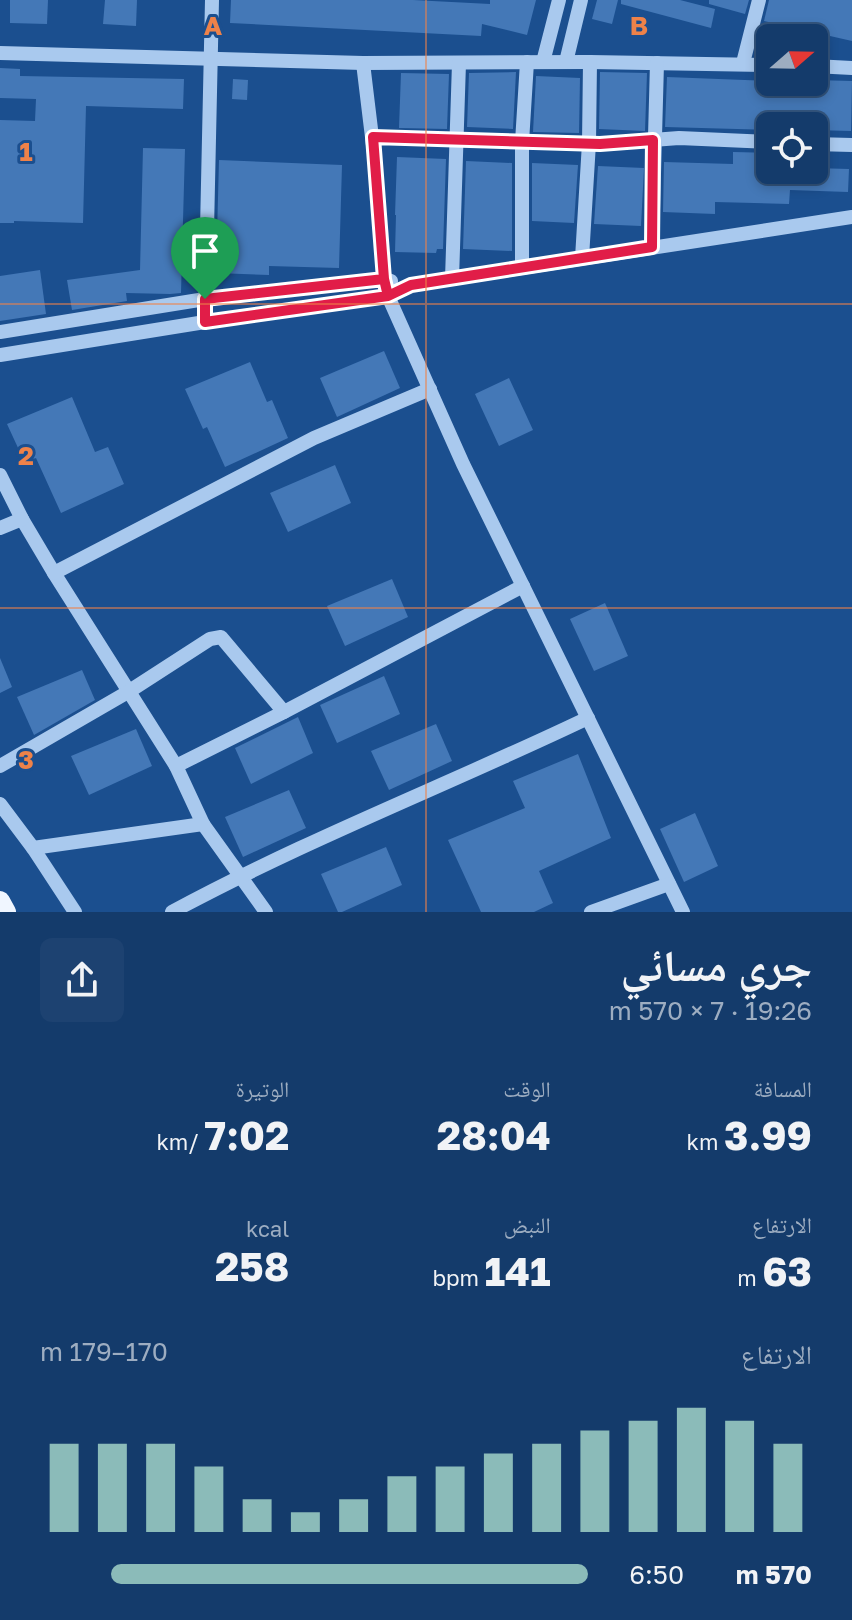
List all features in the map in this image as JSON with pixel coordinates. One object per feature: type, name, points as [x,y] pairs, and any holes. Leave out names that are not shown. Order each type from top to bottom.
[{"type":"main road","points":[[0,901],[6,912]]},
{"type":"street","points":[[205,322],[212,0]]},
{"type":"street","points":[[543,62],[559,0]]},
{"type":"street","points":[[566,62],[581,0]]},
{"type":"street","points":[[743,63],[759,0]]},
{"type":"street","points":[[0,53],[363,63],[756,64]]},
{"type":"street","points":[[522,268],[522,142],[527,62]]},
{"type":"street","points":[[582,258],[590,62]]},
{"type":"street","points":[[363,63],[388,296],[463,464],[683,912]]},
{"type":"street","points":[[452,279],[459,63]]},
{"type":"street","points":[[652,247],[657,63]]},
{"type":"street","points":[[828,67],[852,68]]},
{"type":"street","points":[[373,137],[589,143],[679,138],[756,141]]},
{"type":"street","points":[[828,144],[852,145]]},
{"type":"street","points":[[0,355],[388,296],[411,285],[852,217]]},
{"type":"street","points":[[0,332],[205,299],[384,279],[411,285]]},
{"type":"street","points":[[54,573],[314,438],[430,389]]},
{"type":"street","points":[[0,475],[54,573],[176,766],[203,824],[266,912]]},
{"type":"street","points":[[0,528],[22,519]]},
{"type":"street","points":[[176,766],[523,586]]},
{"type":"street","points":[[0,766],[128,692],[210,639],[221,637],[284,712]]},
{"type":"street","points":[[172,912],[239,876],[588,718]]},
{"type":"street","points":[[0,804],[75,912]]},
{"type":"street","points":[[33,848],[203,824]]},
{"type":"street","points":[[591,912],[669,884]]},
{"type":"building","points":[[10,0],[48,0],[47,24],[10,23]]},
{"type":"building","points":[[105,0],[137,0],[136,26],[103,24]]},
{"type":"building","points":[[231,0],[413,0],[490,4],[490,0],[536,0],[527,35],[482,24],[481,36],[230,23]]},
{"type":"building","points":[[597,0],[618,0],[612,24],[592,19]]},
{"type":"building","points":[[621,0],[680,0],[715,9],[711,28],[621,4]]},
{"type":"building","points":[[709,0],[749,0],[745,14],[709,4]]},
{"type":"building","points":[[769,0],[852,0],[852,41],[828,36],[828,24],[764,21]]},
{"type":"building","points":[[0,68],[20,69],[20,76],[184,79],[183,109],[86,106],[83,223],[0,223],[0,120],[35,121],[36,99],[0,98]]},
{"type":"building","points":[[516,72],[513,129],[467,127],[469,73]]},
{"type":"building","points":[[600,72],[647,73],[645,131],[599,129]]},
{"type":"building","points":[[401,73],[449,74],[447,129],[399,128]]},
{"type":"building","points":[[536,76],[580,78],[579,133],[533,132]]},
{"type":"building","points":[[667,77],[756,80],[756,96],[828,96],[828,80],[852,81],[851,131],[828,130],[828,112],[756,112],[756,130],[665,127]]},
{"type":"building","points":[[233,79],[248,80],[247,100],[232,99]]},
{"type":"building","points":[[143,148],[185,149],[181,293],[126,293],[127,301],[72,310],[67,280],[140,270]]},
{"type":"building","points":[[733,152],[756,153],[756,184],[828,184],[828,168],[849,169],[848,192],[790,190],[789,204],[715,202],[715,214],[663,212],[664,162],[733,164]]},
{"type":"building","points":[[397,157],[446,159],[443,249],[437,249],[436,253],[395,252]]},
{"type":"building","points":[[219,160],[342,165],[339,268],[269,266],[269,275],[216,273]]},
{"type":"building","points":[[466,161],[512,163],[512,251],[463,249]]},
{"type":"building","points":[[532,163],[578,165],[574,223],[532,221]]},
{"type":"building","points":[[598,166],[644,168],[641,226],[594,224]]},
{"type":"building","points":[[40,270],[46,314],[0,321],[0,276]]},
{"type":"building","points":[[384,351],[400,388],[337,417],[320,378]]},
{"type":"building","points":[[250,362],[267,402],[272,400],[288,438],[225,467],[185,389]]},
{"type":"building","points":[[509,378],[533,430],[499,446],[475,394]]},
{"type":"building","points":[[72,397],[95,452],[108,447],[124,484],[61,513],[36,458],[25,463],[7,424]]},
{"type":"building","points":[[335,465],[351,503],[288,532],[270,493]]},
{"type":"building","points":[[392,579],[408,617],[345,646],[327,606]]},
{"type":"building","points":[[605,603],[628,656],[594,671],[570,619]]},
{"type":"building","points":[[0,658],[12,687],[0,693]]},
{"type":"building","points":[[82,670],[95,700],[34,735],[17,697]]},
{"type":"building","points":[[384,676],[400,714],[337,743],[320,705]]},
{"type":"building","points":[[298,717],[313,753],[251,784],[235,748]]},
{"type":"building","points":[[436,724],[452,761],[389,790],[371,751]]},
{"type":"building","points":[[136,729],[152,766],[89,795],[71,756]]},
{"type":"building","points":[[578,754],[611,838],[539,871],[553,903],[534,912],[481,912],[448,840],[525,808],[513,781]]},
{"type":"building","points":[[289,790],[306,828],[243,857],[225,817]]},
{"type":"building","points":[[695,813],[718,866],[684,882],[660,829]]},
{"type":"building","points":[[386,847],[402,885],[338,912],[321,874]]},
{"type":"route","points":[[205,299],[205,322],[388,296],[373,137],[600,144],[653,140],[652,247],[411,285],[388,296],[384,279],[205,299]]}]
